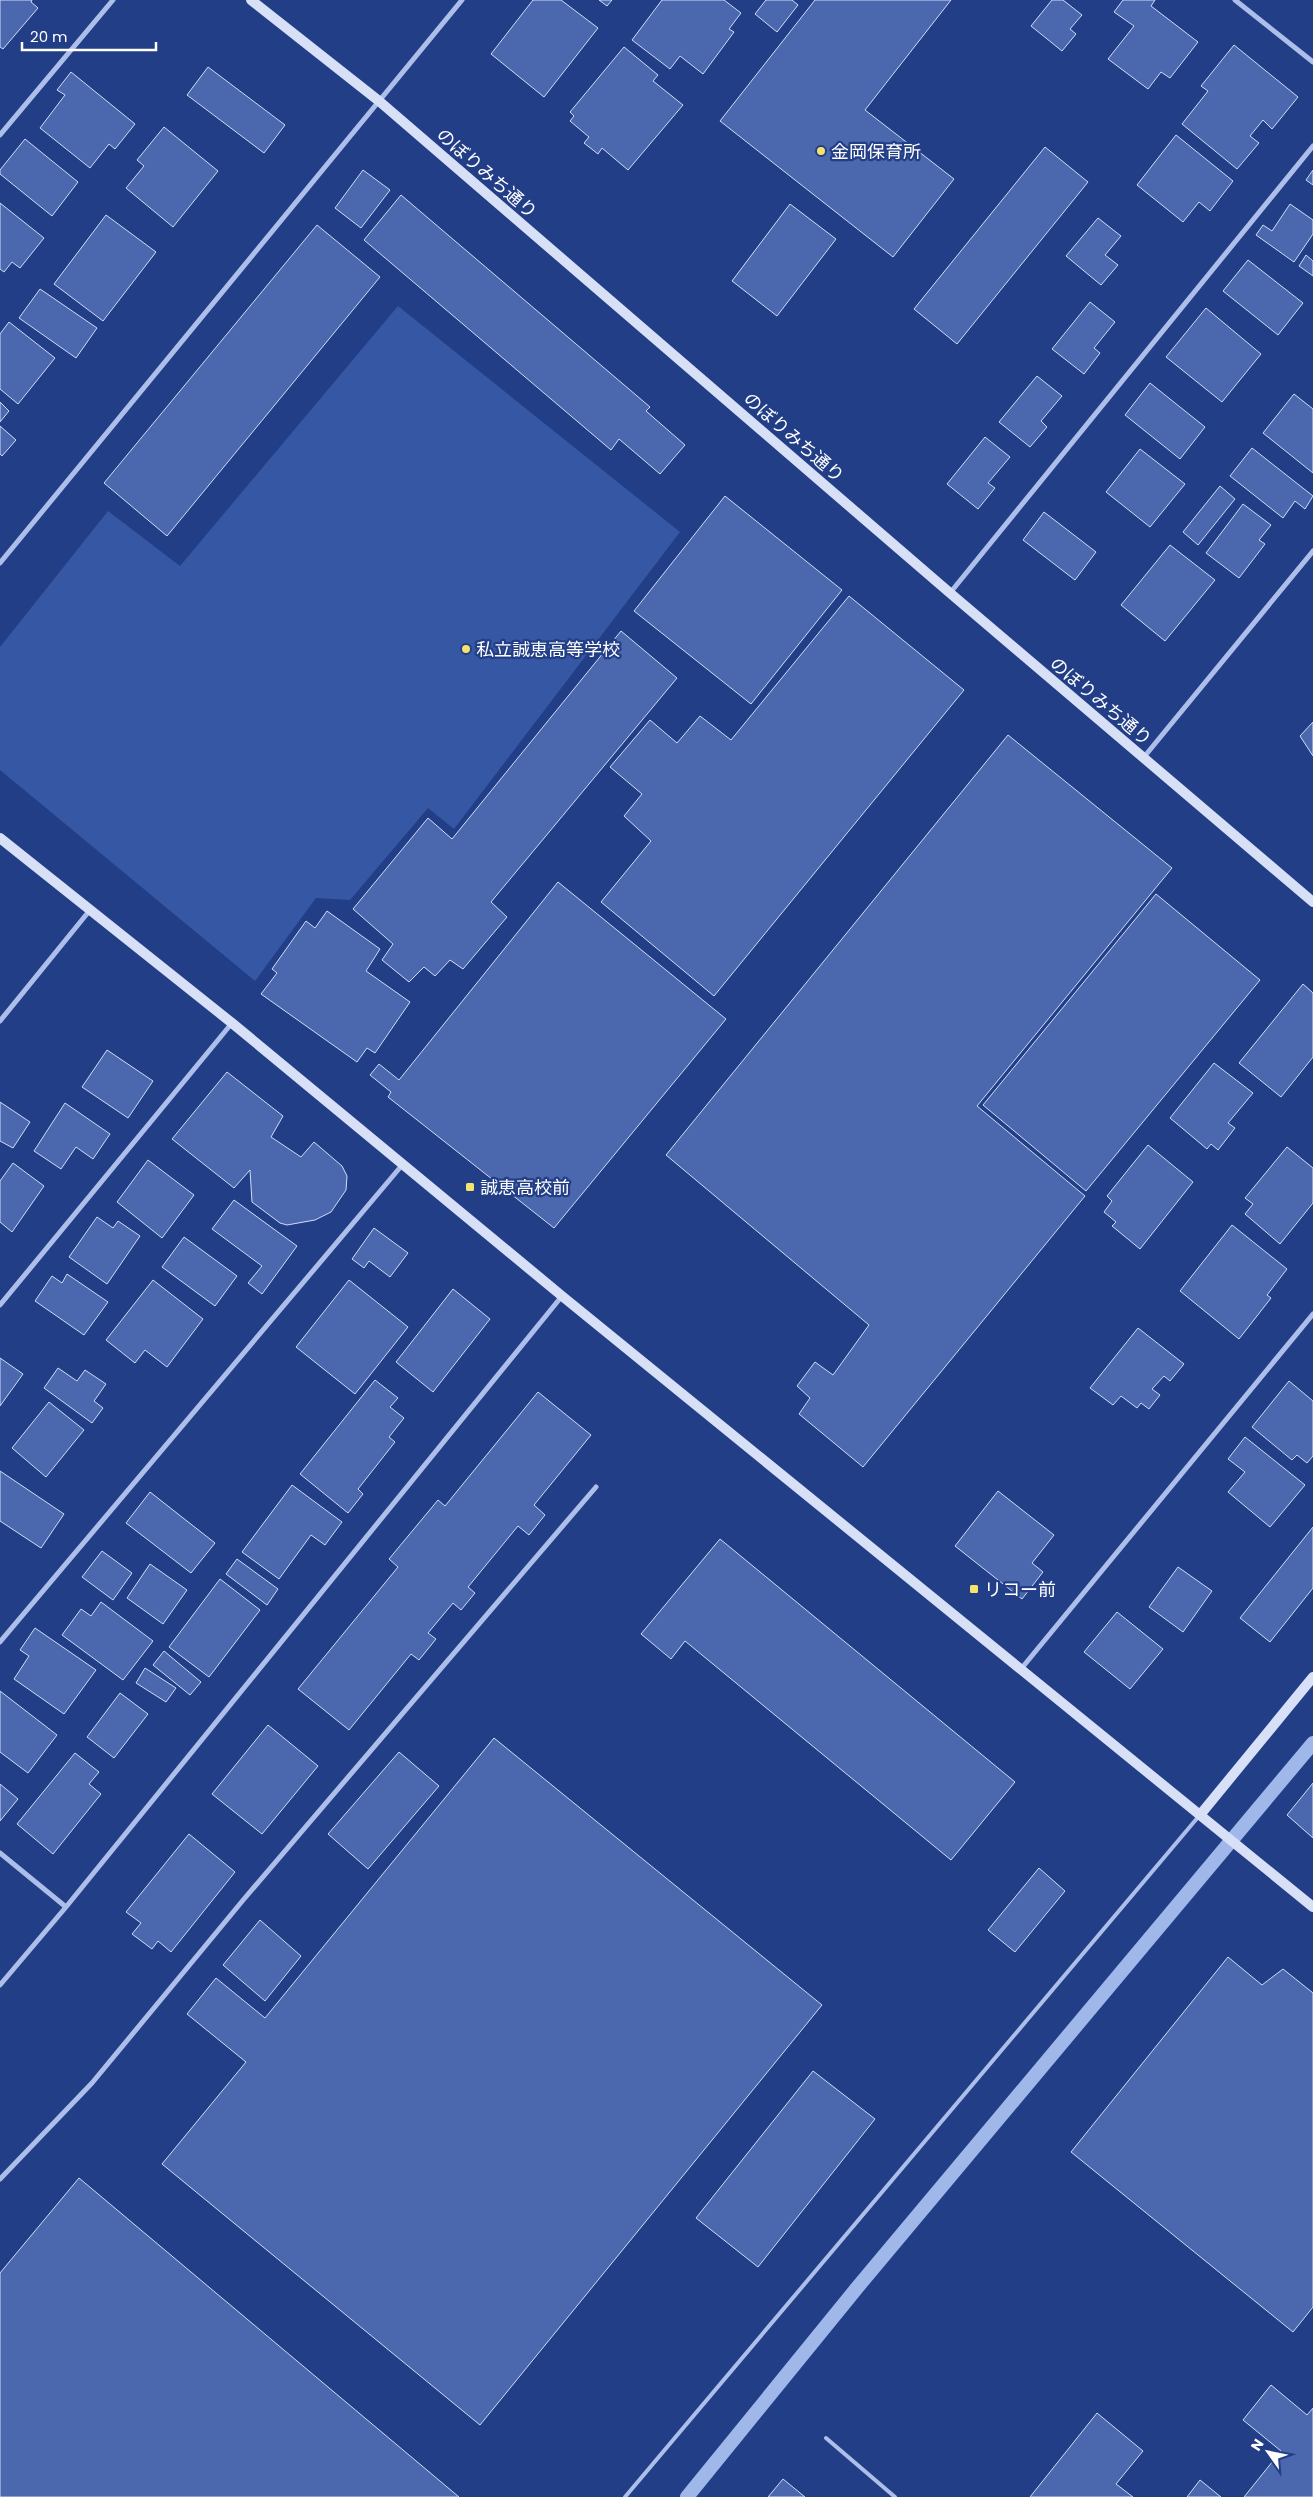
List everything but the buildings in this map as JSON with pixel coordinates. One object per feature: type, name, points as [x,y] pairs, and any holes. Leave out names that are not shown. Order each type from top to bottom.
[{"type":"street","points":[[0,135],[113,0]]},
{"type":"street","name":"のぼりみち通り","points":[[251,0],[379,101],[950,593],[1313,902]]},
{"type":"street","points":[[0,563],[462,0]]},
{"type":"street","points":[[1235,0],[1313,62]]},
{"type":"street","points":[[950,593],[1313,146]]},
{"type":"street","points":[[1144,758],[1313,551]]},
{"type":"street","points":[[0,838],[232,1023],[562,1296],[1313,1907]]},
{"type":"street","points":[[0,1020],[90,910]]},
{"type":"street","points":[[0,1305],[232,1023]]},
{"type":"street","points":[[0,1642],[403,1164]]},
{"type":"street","points":[[0,1985],[66,1907],[562,1296]]},
{"type":"street","points":[[1021,1669],[1313,1314]]},
{"type":"street","points":[[0,2179],[92,2083],[244,1899],[596,1487]]},
{"type":"street","points":[[1200,1815],[1313,1677]]},
{"type":"street","points":[[0,1853],[66,1907]]},
{"type":"lane","points":[[625,2497],[1200,1815]]},
{"type":"lane","points":[[826,2438],[895,2497]]},
{"type":"shaded area","points":[[398,306],[680,532],[454,829],[428,808],[350,900],[316,898],[255,981],[0,770],[0,647],[108,511],[180,566]]},
{"type":"waterway","points":[[687,2497],[856,2289],[1313,1743]]},
{"type":"place","name":"金岡保育所","points":[[821,151]]},
{"type":"place","name":"私立誠恵高等学校","points":[[466,649]]},
{"type":"place","name":"誠恵高校前","points":[[470,1187]]},
{"type":"place","name":"リコー前","points":[[974,1589]]}]
